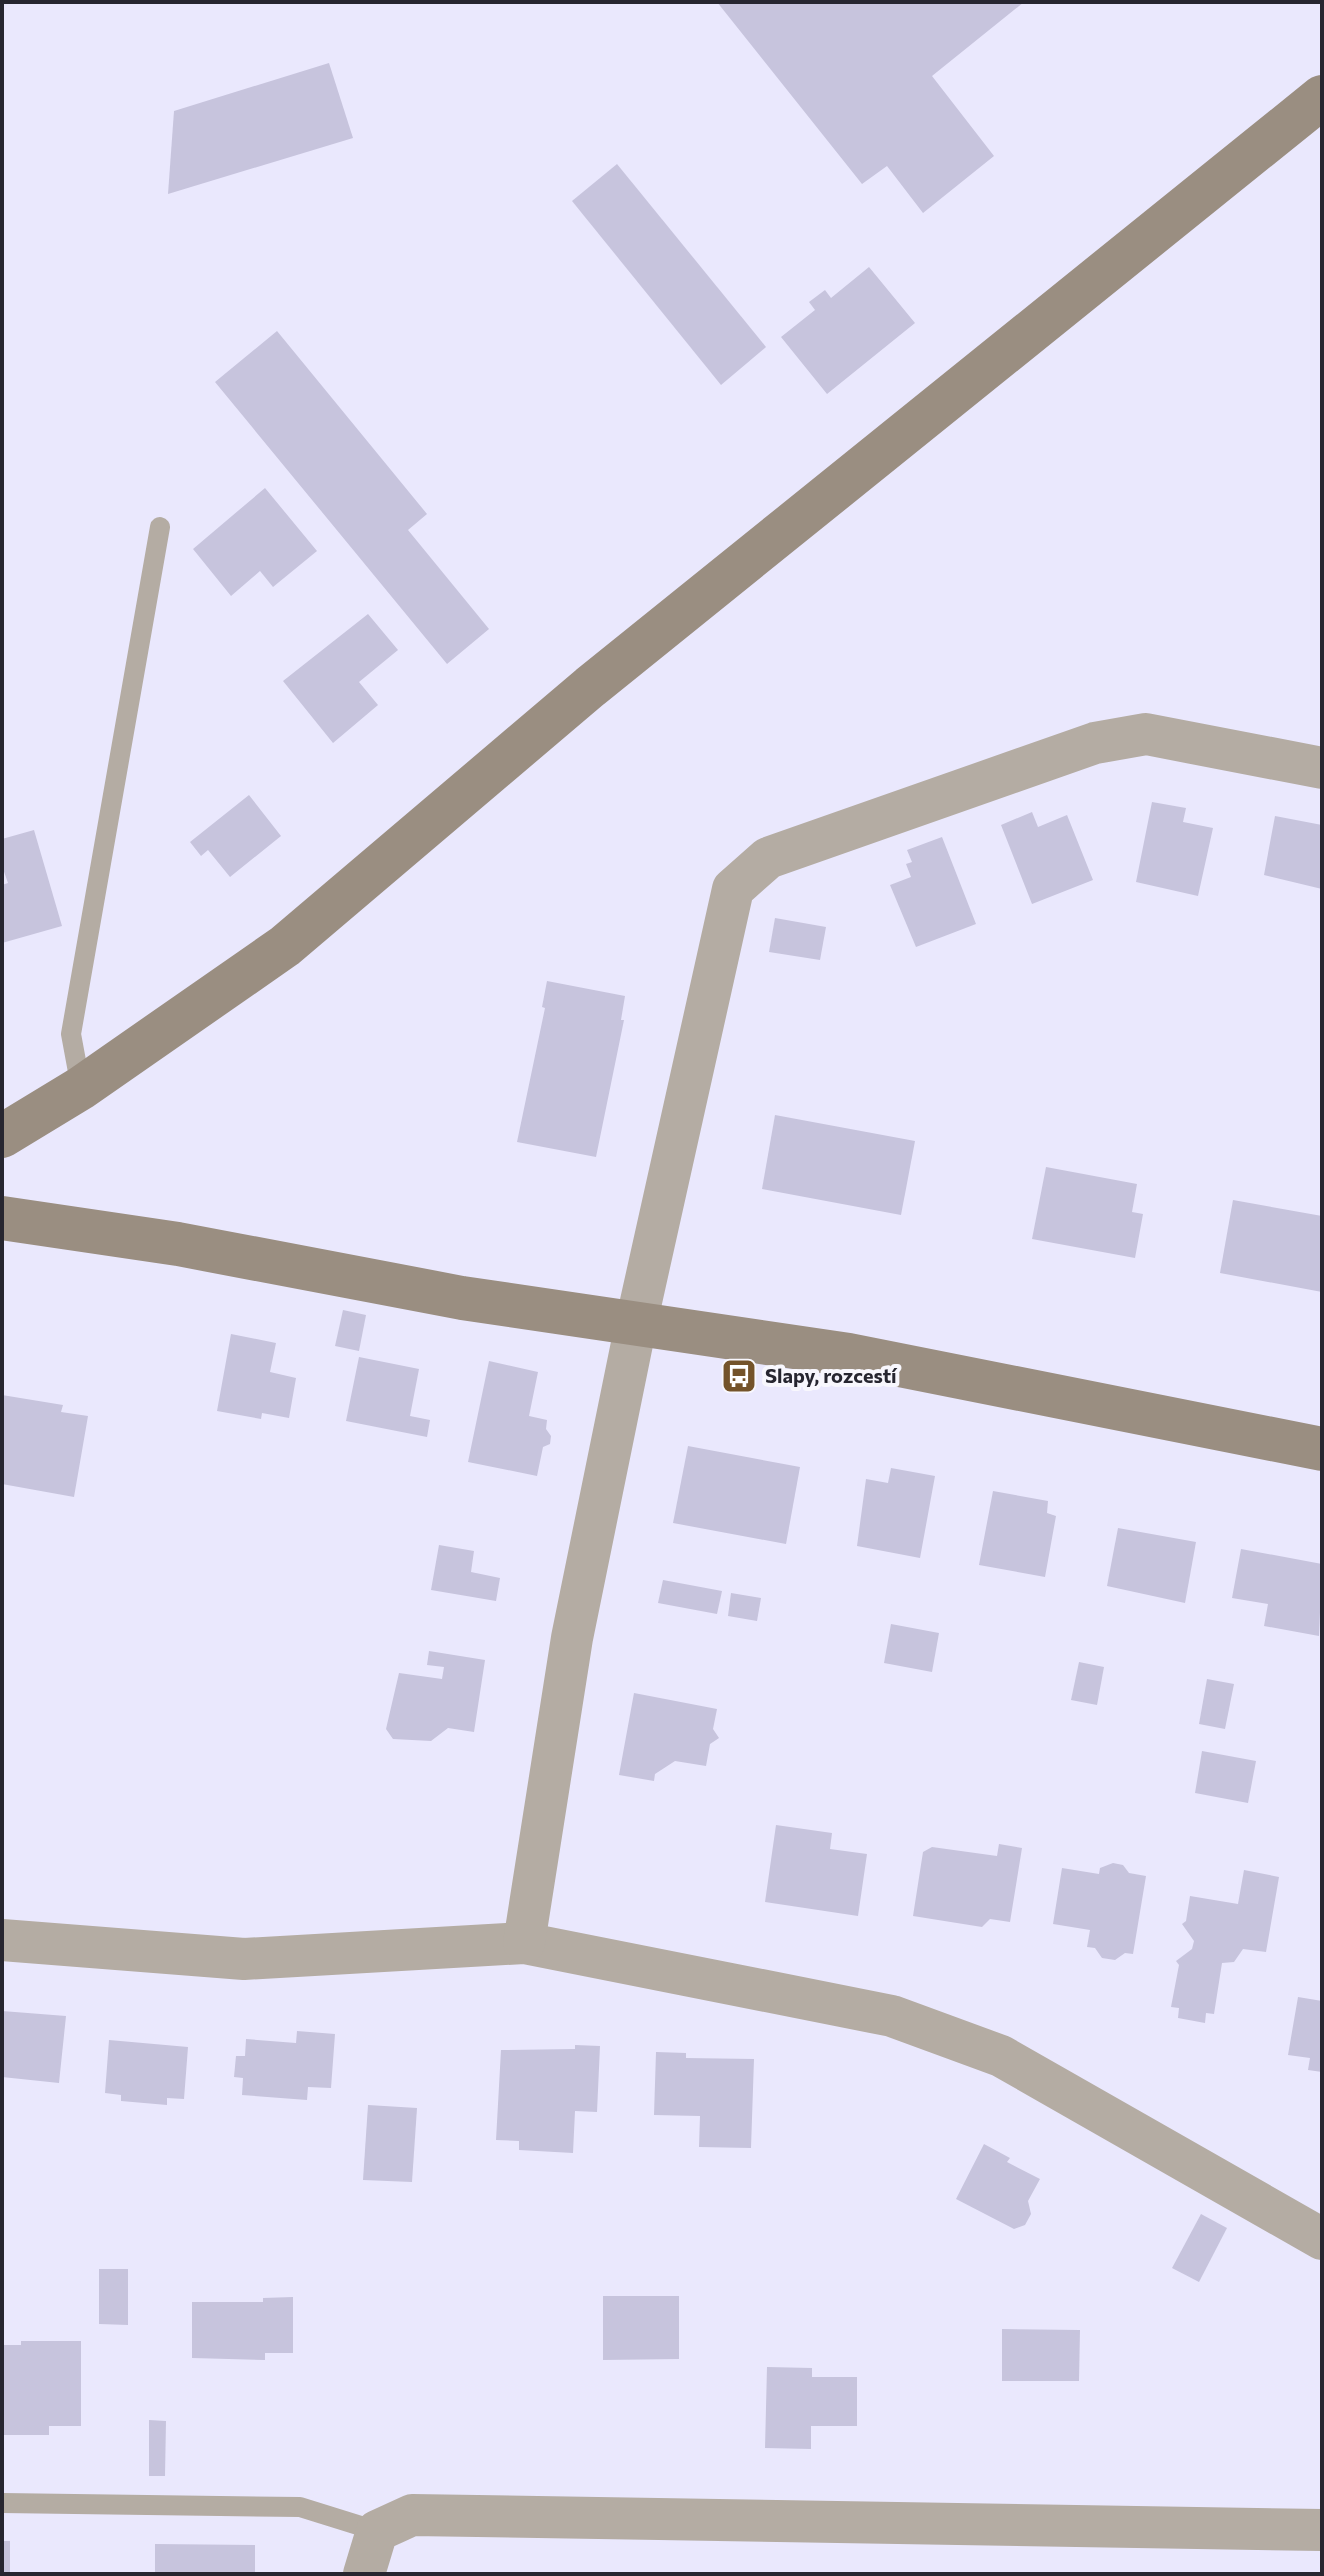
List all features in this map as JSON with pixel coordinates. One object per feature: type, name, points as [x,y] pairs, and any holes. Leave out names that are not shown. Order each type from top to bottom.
[{"type":"main road","points":[[2,1136],[81,1088],[285,946],[578,696],[1322,97]]},
{"type":"main road","points":[[2,1218],[178,1244],[462,1298],[849,1355],[1322,1449]]},
{"type":"street","points":[[524,1943],[572,1638],[636,1324],[733,889],[768,858],[1095,743],[1146,734],[1322,768]]},
{"type":"street","points":[[2,1940],[244,1959],[524,1943],[892,2016],[1001,2056],[1322,2239]]},
{"type":"street","points":[[364,2574],[377,2531],[412,2515],[1322,2530]]},
{"type":"lane","points":[[81,1088],[71,1034],[160,527]]},
{"type":"lane","points":[[2,2503],[300,2507],[377,2531]]},
{"type":"building","points":[[717,2],[1024,2],[932,76],[994,156],[923,213],[887,166],[862,184]]},
{"type":"building","points":[[329,63],[353,138],[168,194],[174,111]]},
{"type":"building","points":[[617,164],[766,347],[721,385],[572,201]]},
{"type":"building","points":[[869,267],[915,323],[827,394],[781,337],[815,310],[809,302],[825,290],[831,298]]},
{"type":"building","points":[[277,331],[427,514],[408,530],[489,629],[447,664],[215,382]]},
{"type":"building","points":[[265,488],[317,551],[273,587],[260,571],[231,596],[193,549]]},
{"type":"building","points":[[368,614],[398,650],[359,682],[378,705],[333,743],[283,681]]},
{"type":"building","points":[[249,795],[281,836],[230,877],[208,850],[201,856],[190,842]]},
{"type":"building","points":[[1152,802],[1186,808],[1183,822],[1213,828],[1198,896],[1136,882]]},
{"type":"building","points":[[1032,812],[1038,827],[1067,815],[1093,880],[1032,904],[1001,825]]},
{"type":"building","points":[[1275,816],[1322,825],[1322,889],[1264,875]]},
{"type":"building","points":[[34,830],[62,926],[2,943],[2,885],[8,883],[2,866],[2,839]]},
{"type":"building","points":[[942,837],[976,924],[916,947],[890,885],[911,877],[906,864],[912,862],[907,850]]},
{"type":"building","points":[[775,918],[826,927],[820,960],[769,952]]},
{"type":"building","points":[[547,981],[625,996],[621,1020],[624,1020],[596,1157],[517,1142],[545,1008],[542,1007]]},
{"type":"building","points":[[775,1115],[915,1141],[901,1215],[762,1189]]},
{"type":"building","points":[[1046,1167],[1137,1184],[1132,1212],[1143,1214],[1135,1258],[1032,1239]]},
{"type":"building","points":[[1233,1200],[1322,1216],[1322,1292],[1220,1273]]},
{"type":"building","points":[[343,1310],[366,1315],[359,1351],[335,1346]]},
{"type":"building","points":[[231,1334],[276,1343],[270,1372],[296,1378],[289,1418],[262,1413],[261,1419],[217,1411]]},
{"type":"building","points":[[359,1357],[419,1369],[410,1416],[430,1420],[427,1437],[346,1421]]},
{"type":"building","points":[[489,1361],[538,1372],[529,1416],[547,1420],[546,1429],[551,1436],[550,1444],[543,1447],[537,1476],[468,1462]]},
{"type":"building","points":[[2,1395],[63,1405],[61,1412],[88,1416],[74,1497],[2,1484]]},
{"type":"building","points":[[688,1446],[800,1467],[786,1544],[673,1523]]},
{"type":"building","points":[[891,1468],[935,1476],[920,1558],[857,1546],[866,1479],[888,1483]]},
{"type":"building","points":[[993,1491],[1048,1501],[1047,1513],[1056,1516],[1045,1577],[979,1565]]},
{"type":"building","points":[[1118,1528],[1196,1542],[1185,1603],[1107,1586]]},
{"type":"building","points":[[439,1545],[474,1551],[471,1572],[500,1578],[496,1601],[431,1590]]},
{"type":"building","points":[[1241,1549],[1322,1564],[1319,1636],[1264,1626],[1268,1604],[1232,1598]]},
{"type":"building","points":[[663,1580],[722,1591],[717,1614],[658,1603]]},
{"type":"building","points":[[731,1593],[761,1598],[757,1621],[728,1616]]},
{"type":"building","points":[[891,1624],[939,1633],[932,1672],[884,1663]]},
{"type":"building","points":[[429,1651],[485,1660],[474,1732],[448,1728],[431,1741],[393,1739],[386,1729],[399,1673],[442,1679],[444,1667],[427,1665]]},
{"type":"building","points":[[1079,1662],[1104,1667],[1097,1705],[1071,1700]]},
{"type":"building","points":[[1207,1679],[1234,1684],[1225,1729],[1199,1724]]},
{"type":"building","points":[[634,1693],[717,1709],[713,1729],[719,1738],[710,1744],[706,1766],[675,1761],[655,1774],[654,1781],[619,1775]]},
{"type":"building","points":[[1202,1751],[1256,1761],[1248,1803],[1195,1793]]},
{"type":"building","points":[[776,1825],[832,1833],[830,1849],[867,1854],[858,1916],[765,1902]]},
{"type":"building","points":[[999,1844],[1022,1848],[1010,1922],[990,1919],[982,1927],[913,1916],[923,1852],[932,1847],[997,1856]]},
{"type":"building","points":[[1113,1863],[1123,1865],[1129,1873],[1146,1876],[1133,1954],[1125,1953],[1115,1960],[1102,1958],[1095,1948],[1087,1947],[1090,1930],[1053,1924],[1062,1868],[1099,1874],[1100,1868]]},
{"type":"building","points":[[1244,1870],[1279,1877],[1266,1952],[1243,1949],[1234,1962],[1222,1963],[1214,2014],[1206,2013],[1205,2023],[1178,2018],[1179,2008],[1171,2007],[1179,1965],[1176,1961],[1192,1949],[1194,1941],[1182,1924],[1186,1921],[1190,1896],[1238,1904]]},
{"type":"building","points":[[1298,1997],[1322,2001],[1322,2072],[1308,2070],[1310,2058],[1288,2055]]},
{"type":"building","points":[[2,2011],[66,2016],[59,2083],[2,2077]]},
{"type":"building","points":[[297,2031],[335,2034],[331,2088],[308,2087],[307,2100],[242,2095],[243,2078],[234,2077],[236,2056],[245,2056],[246,2039],[296,2043]]},
{"type":"building","points":[[109,2040],[188,2047],[184,2099],[167,2098],[167,2105],[121,2101],[121,2095],[105,2093]]},
{"type":"building","points":[[575,2045],[600,2046],[597,2112],[575,2111],[573,2153],[519,2150],[519,2141],[496,2140],[501,2050],[575,2049]]},
{"type":"building","points":[[656,2052],[686,2053],[686,2058],[754,2059],[751,2148],[699,2147],[700,2116],[654,2115]]},
{"type":"building","points":[[368,2105],[417,2108],[412,2182],[363,2180]]},
{"type":"building","points":[[984,2144],[1010,2158],[1007,2162],[1040,2179],[1028,2201],[1031,2214],[1025,2225],[1014,2229],[956,2199]]},
{"type":"building","points":[[1201,2214],[1227,2228],[1199,2282],[1172,2268]]},
{"type":"building","points":[[99,2269],[128,2269],[128,2325],[99,2324]]},
{"type":"building","points":[[603,2296],[679,2296],[679,2359],[603,2360]]},
{"type":"building","points":[[293,2297],[293,2353],[265,2353],[265,2360],[192,2358],[192,2302],[263,2302],[263,2298]]},
{"type":"building","points":[[1002,2329],[1080,2330],[1079,2381],[1002,2381]]},
{"type":"building","points":[[21,2341],[81,2341],[81,2426],[49,2426],[49,2435],[2,2435],[2,2345],[21,2345]]},
{"type":"building","points":[[767,2367],[812,2368],[812,2377],[857,2377],[857,2426],[811,2426],[811,2449],[765,2448]]},
{"type":"building","points":[[149,2420],[166,2421],[165,2476],[149,2476]]},
{"type":"building","points":[[2,2541],[10,2541],[10,2574],[2,2574]]},
{"type":"building","points":[[155,2544],[255,2545],[255,2574],[155,2574]]},
{"type":"place","name":"Slapy, rozcestí","points":[[739,1376]]}]
